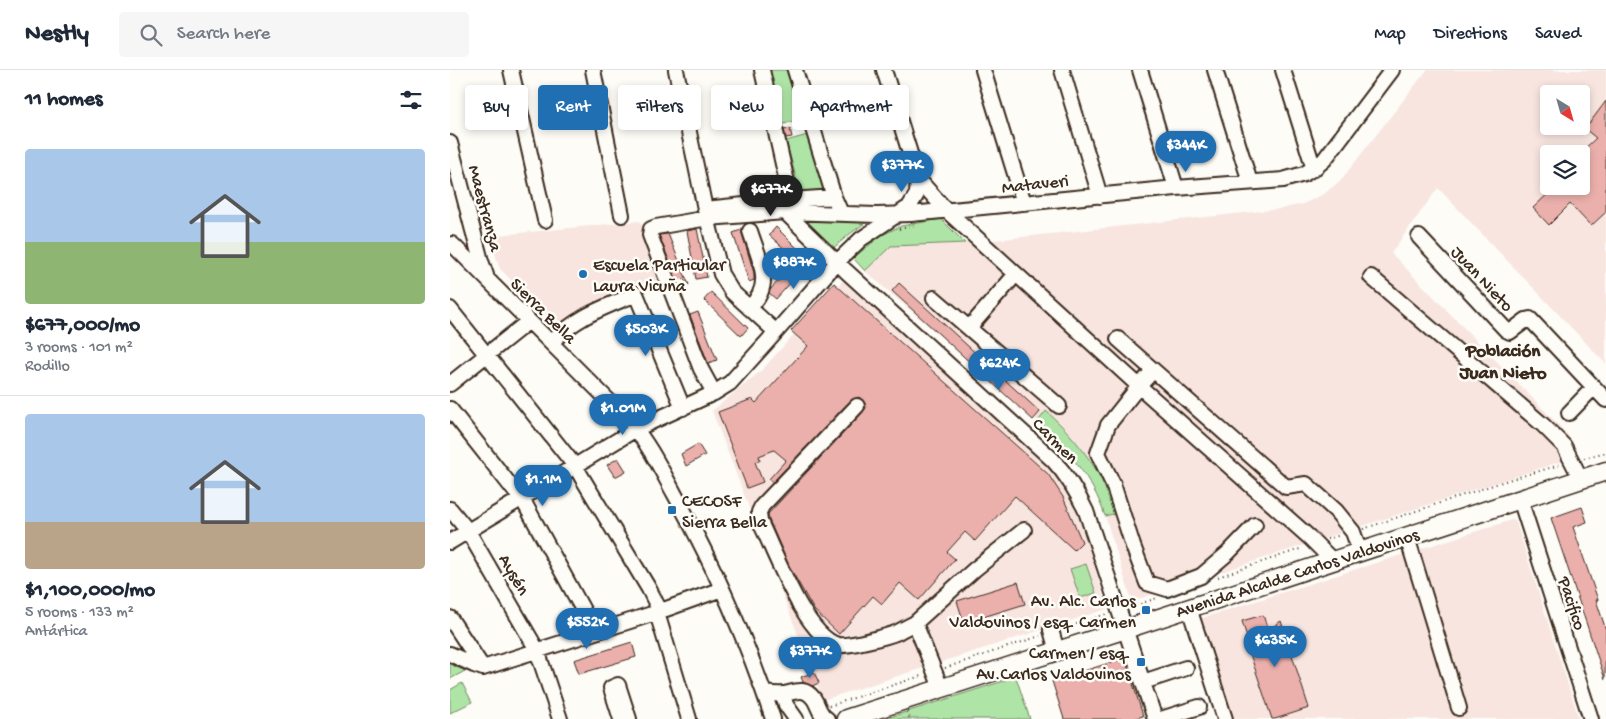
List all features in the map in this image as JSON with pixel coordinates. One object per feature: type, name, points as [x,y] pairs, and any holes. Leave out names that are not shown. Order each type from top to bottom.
[{"type":"main road","name":"Avenida Alcalde Carlos Valdovinos","points":[[846,719],[1606,471]]},
{"type":"street","points":[[511,70],[545,220]]},
{"type":"street","points":[[593,70],[622,215]]},
{"type":"street","points":[[676,70],[718,265],[725,283],[732,292],[776,332]]},
{"type":"street","points":[[762,70],[788,206]]},
{"type":"street","points":[[795,70],[834,198],[841,213]]},
{"type":"street","points":[[788,206],[841,213],[877,215],[901,214],[912,203],[917,194],[918,179],[884,70]]},
{"type":"street","points":[[984,70],[1024,203]]},
{"type":"street","points":[[1062,70],[1100,196]]},
{"type":"street","points":[[1140,70],[1176,188]]},
{"type":"street","points":[[1215,70],[1250,182]]},
{"type":"street","points":[[1283,70],[1314,168]]},
{"type":"street","name":"Mataveri","points":[[460,536],[636,429],[710,395],[730,382],[837,262],[861,239],[901,214],[1176,188],[1284,180],[1304,174],[1314,168],[1331,151],[1392,70]]},
{"type":"street","name":"Maestranza","points":[[450,143],[482,267],[490,282]]},
{"type":"street","points":[[918,179],[946,210],[1334,561]]},
{"type":"street","points":[[710,395],[702,369],[650,235],[651,229],[656,226],[707,214],[788,206],[834,198]]},
{"type":"street","name":"Carmen","points":[[788,206],[837,262],[1053,460],[1063,472],[1073,486],[1086,511],[1155,719]]},
{"type":"street","points":[[749,308],[760,295],[764,278],[750,231]]},
{"type":"street","name":"Juan Nieto","points":[[1419,237],[1506,330],[1510,332],[1530,319],[1606,400]]},
{"type":"street","name":"Sierra Bella","points":[[451,245],[475,240]]},
{"type":"street","name":"Sierra Bella","points":[[451,245],[636,429],[686,514],[722,589],[773,717]]},
{"type":"street","points":[[969,328],[1016,274]]},
{"type":"street","points":[[1371,277],[1543,425],[1564,446],[1581,479]]},
{"type":"street","points":[[551,343],[581,318],[636,294],[683,408]]},
{"type":"street","points":[[934,298],[1059,406]]},
{"type":"street","points":[[450,309],[484,357]]},
{"type":"street","points":[[450,318],[484,357],[572,468],[657,612],[690,719]]},
{"type":"street","points":[[450,384],[529,321]]},
{"type":"street","points":[[1118,339],[1286,487],[1306,484],[1336,511],[1353,532],[1360,552]]},
{"type":"street","points":[[1153,371],[1108,425],[1098,453],[1113,484],[1147,583],[1167,589],[1201,576],[1228,553],[1255,525]]},
{"type":"street","points":[[1569,412],[1594,387]]},
{"type":"street","points":[[856,406],[762,506],[759,512],[760,522],[801,608],[819,633],[838,645],[847,645],[896,633],[914,623],[974,569],[1024,530]]},
{"type":"street","points":[[450,409],[518,500],[593,633]]},
{"type":"street","points":[[450,420],[518,500]]},
{"type":"street","name":"Pacifico","points":[[1520,499],[1591,719]]},
{"type":"street","name":"Aysén","points":[[450,509],[460,536]]},
{"type":"street","name":"Aysén","points":[[450,519],[535,651],[560,719]]},
{"type":"street","points":[[1407,536],[1459,708]]},
{"type":"street","points":[[450,654],[479,667],[593,633],[722,589]]},
{"type":"street","points":[[1189,608],[1225,719]]},
{"type":"street","points":[[450,618],[479,667]]},
{"type":"street","points":[[914,623],[941,688]]},
{"type":"street","points":[[450,630],[479,667]]},
{"type":"street","points":[[1051,630],[1058,651]]},
{"type":"street","name":"Aysén","points":[[535,651],[555,719]]},
{"type":"street","points":[[1143,682],[1186,668]]},
{"type":"street","points":[[621,719],[610,688],[618,685],[629,719]]},
{"type":"street","points":[[773,717],[789,707],[798,690],[804,690],[813,698],[822,716],[827,719]]},
{"type":"street","points":[[764,693],[789,707]]},
{"type":"street","points":[[1161,719],[1199,707]]},
{"type":"path","points":[[892,232],[916,226]]},
{"type":"shaded area","points":[[1427,70],[1606,70],[1606,364],[1438,188],[1391,253],[1567,434],[1578,456],[1132,601],[1105,516],[1117,513],[1109,490],[1082,449],[1064,428],[1045,411],[1038,421],[865,271],[891,246],[965,243],[1280,209],[1303,204],[1324,194],[1341,180]]},
{"type":"shaded area","name":"Escuela Particular Laura Vicuña","points":[[640,221],[664,280],[573,318],[560,329],[500,269],[489,236]]},
{"type":"shaded area","points":[[844,279],[1045,463],[1056,476],[1072,502],[1083,527],[1107,609],[823,700],[712,411],[762,370]]},
{"type":"shaded area","points":[[1515,519],[1579,719],[1221,719],[1186,623]]},
{"type":"green space","points":[[769,70],[791,70],[795,85],[792,85],[792,122],[782,124],[782,85],[772,85]]},
{"type":"green space","points":[[811,134],[826,188],[801,196],[786,141]]},
{"type":"green space","points":[[799,217],[868,221],[831,250]]},
{"type":"green space","points":[[941,219],[965,243],[891,246],[865,271],[853,258],[882,235],[901,226]]},
{"type":"green space","points":[[1046,411],[1079,445],[1104,484],[1117,513],[1105,516],[1100,502],[1078,465],[1038,421]]},
{"type":"green space","points":[[1086,564],[1096,593],[1080,598],[1070,569]]},
{"type":"green space","points":[[450,664],[465,671],[450,679]]},
{"type":"green space","points":[[1016,677],[1030,719],[884,719]]},
{"type":"green space","points":[[462,683],[472,702],[450,713],[450,690]]},
{"type":"building","points":[[1606,101],[1606,212],[1591,226],[1570,204],[1549,225],[1533,208],[1547,195],[1590,195],[1588,145],[1596,138],[1590,133],[1590,122]]},
{"type":"building","points":[[790,128],[792,137],[786,138],[784,130]]},
{"type":"building","points":[[776,227],[810,261],[776,299],[769,293],[770,290],[797,260],[769,235]]},
{"type":"building","points":[[697,229],[707,277],[696,279],[687,231]]},
{"type":"building","points":[[741,230],[754,273],[754,280],[749,282],[733,233]]},
{"type":"building","points":[[668,234],[689,285],[682,278],[677,281],[659,235]]},
{"type":"building","points":[[834,283],[1048,474],[1063,497],[1082,542],[1074,550],[1015,496],[975,541],[965,532],[947,552],[955,559],[919,600],[900,583],[882,604],[873,596],[839,634],[814,610],[790,568],[768,514],[863,412],[866,408],[865,403],[859,397],[851,400],[773,482],[769,479],[786,460],[774,450],[759,456],[760,460],[755,462],[763,482],[747,488],[718,412],[752,399],[756,403],[808,346],[791,331]]},
{"type":"building","points":[[899,283],[1040,412],[1033,420],[892,291]]},
{"type":"building","points":[[711,292],[748,328],[741,336],[704,300]]},
{"type":"building","points":[[698,312],[717,360],[708,363],[690,315]]},
{"type":"building","points":[[698,444],[705,455],[686,466],[681,454]]},
{"type":"building","points":[[618,458],[626,471],[615,477],[607,465]]},
{"type":"building","points":[[1582,507],[1587,522],[1573,527],[1598,600],[1596,600],[1606,630],[1605,679],[1551,518]]},
{"type":"building","points":[[1018,582],[1025,604],[964,623],[957,601]]},
{"type":"building","points":[[1263,615],[1268,630],[1281,621],[1309,708],[1275,719],[1272,719],[1247,645],[1249,644],[1242,621]]},
{"type":"building","points":[[632,642],[636,657],[579,674],[574,660]]},
{"type":"building","points":[[1125,658],[1143,716],[1134,719],[1064,719],[1052,681]]},
{"type":"building","points":[[814,672],[819,683],[812,686],[803,682],[801,677]]},
{"type":"place","name":"Escuela Particular Laura Vicuña","points":[[583,274]]},
{"type":"place","name":"CECOSF Sierra Bella","points":[[672,510]]},
{"type":"place","name":"Av. Alc. Carlos Valdovinos / esq. Carmen","points":[[1146,610]]},
{"type":"place","name":"Carmen / esq. Av.Carlos Valdovinos","points":[[1141,662]]},
{"type":"district","name":"Población Juan Nieto","points":[[1503,360]]}]
